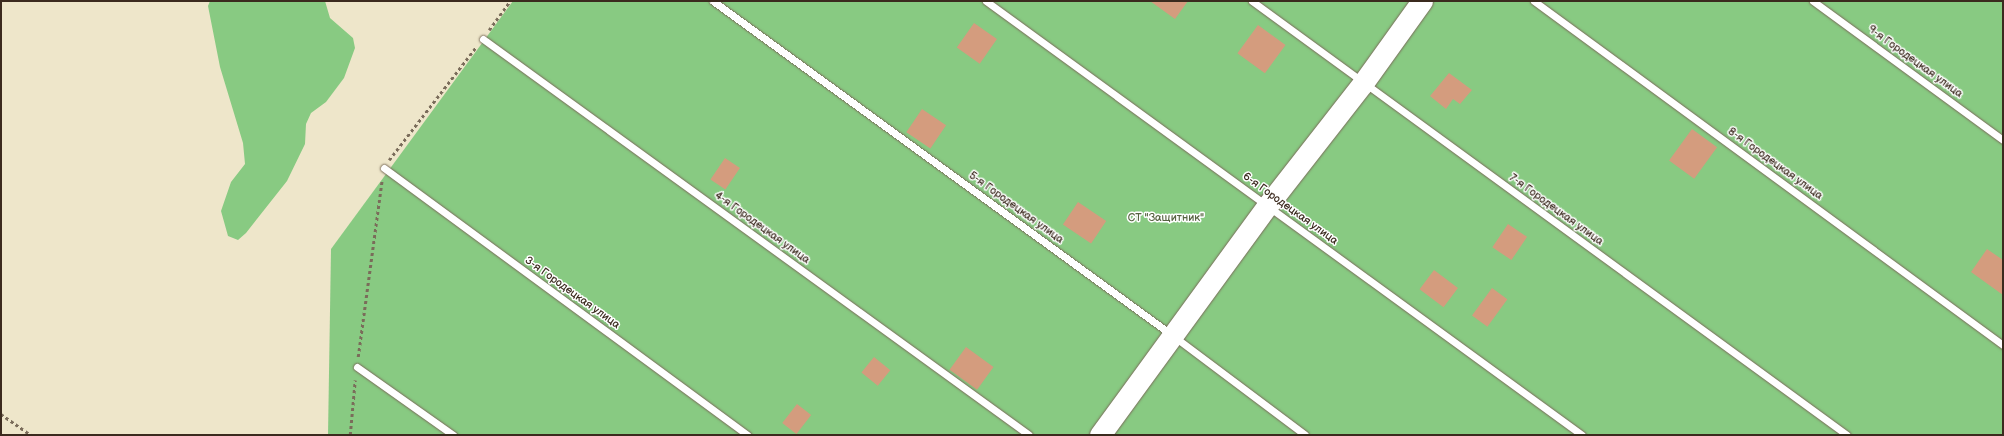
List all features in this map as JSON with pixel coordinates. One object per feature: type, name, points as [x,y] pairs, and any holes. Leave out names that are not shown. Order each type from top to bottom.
[{"type":"street","points":[[1100,435],[1266,206],[1362,83],[1422,1]]},
{"type":"lane","name":"5-я Городецкая улица","points":[[713,1],[1172,335],[1304,435]]},
{"type":"lane","name":"6-я Городецкая улица","points":[[986,1],[1582,435]]},
{"type":"lane","name":"7-я Городецкая улица","points":[[1252,1],[1362,83],[1847,435]]},
{"type":"lane","name":"8-я Городецкая улица","points":[[1534,1],[2003,346]]},
{"type":"lane","name":"9-я Городецкая улица","points":[[1813,1],[2003,140]]},
{"type":"lane","name":"4-я Городецкая улица","points":[[483,39],[1029,435]]},
{"type":"lane","name":"3-я Городецкая улица","points":[[384,168],[747,435]]},
{"type":"lane","points":[[357,367],[453,435]]},
{"type":"path","points":[[350,435],[357,367],[384,168],[394,152],[483,39],[510,1]]},
{"type":"path","points":[[1,414],[31,435]]},
{"type":"green space","points":[[210,1],[325,1],[330,18],[353,38],[355,48],[344,78],[326,102],[311,113],[306,124],[305,144],[287,181],[246,233],[238,240],[228,236],[221,211],[231,182],[245,164],[243,143],[220,67],[208,6]]},
{"type":"green space","name":"СТ \"Защитник\"","points":[[513,1],[2003,1],[2003,435],[328,435],[331,249]]},
{"type":"building","points":[[1150,1],[1188,1],[1175,19]]},
{"type":"building","points":[[974,23],[997,39],[980,64],[957,48]]},
{"type":"building","points":[[1258,25],[1286,45],[1265,73],[1237,53]]},
{"type":"building","points":[[1449,73],[1472,90],[1460,104],[1453,99],[1446,109],[1430,96]]},
{"type":"building","points":[[922,109],[946,125],[930,148],[906,132]]},
{"type":"building","points":[[1692,129],[1717,147],[1694,179],[1669,161]]},
{"type":"building","points":[[725,158],[740,168],[725,190],[710,180]]},
{"type":"building","points":[[1078,202],[1106,221],[1091,243],[1063,224]]},
{"type":"building","points":[[1508,224],[1527,237],[1511,260],[1492,247]]},
{"type":"building","points":[[1987,249],[2003,260],[2003,295],[1971,272]]},
{"type":"building","points":[[1434,270],[1458,288],[1444,307],[1420,289]]},
{"type":"building","points":[[1492,288],[1507,299],[1487,327],[1472,316]]},
{"type":"building","points":[[966,347],[994,367],[977,390],[950,370]]},
{"type":"building","points":[[874,357],[890,370],[878,386],[861,373]]},
{"type":"building","points":[[797,404],[811,415],[796,434],[782,423]]}]
